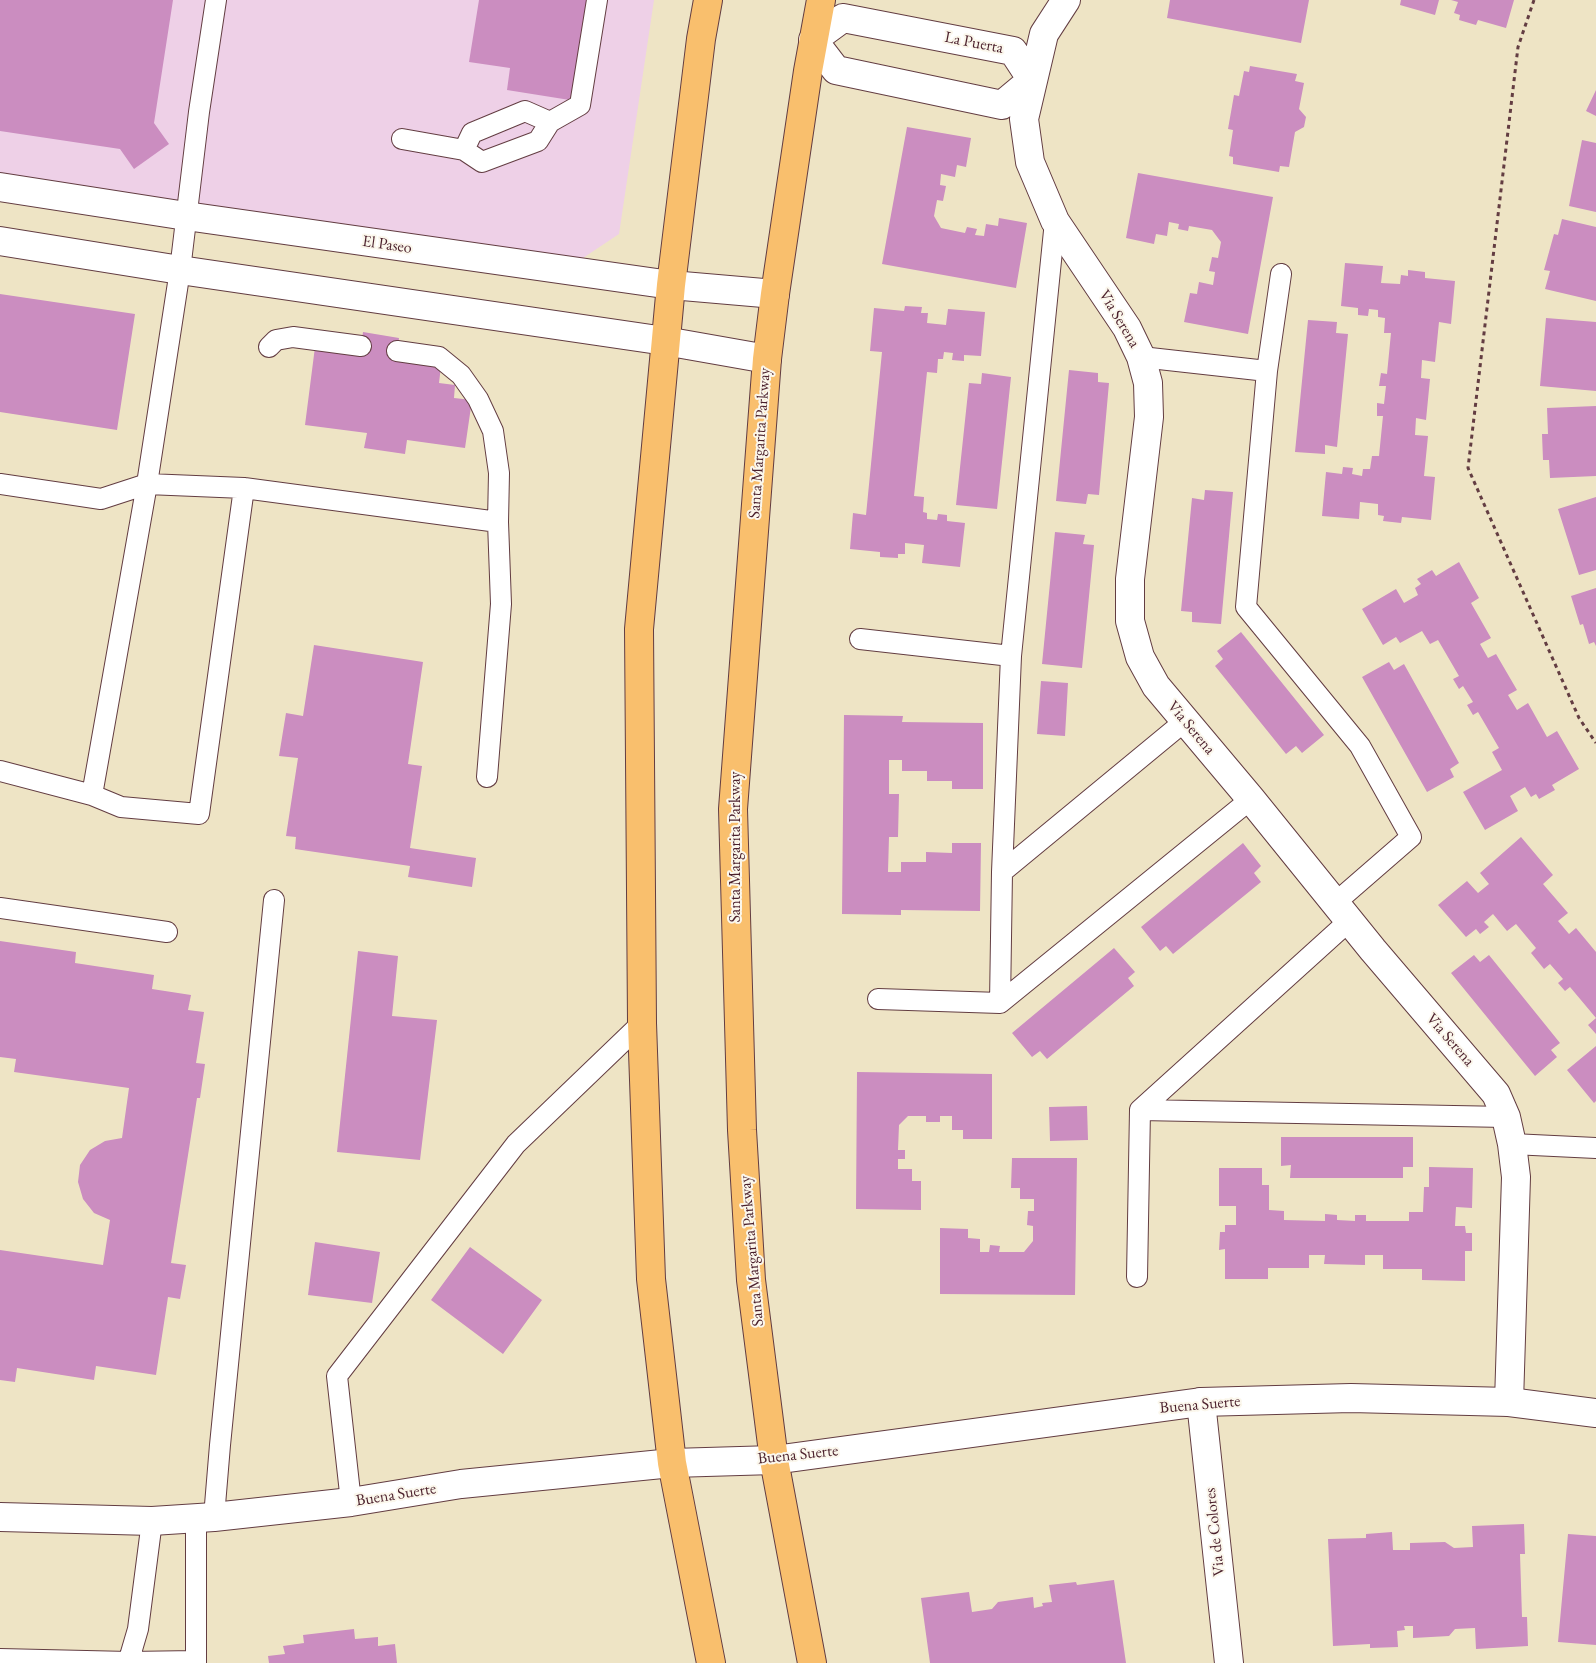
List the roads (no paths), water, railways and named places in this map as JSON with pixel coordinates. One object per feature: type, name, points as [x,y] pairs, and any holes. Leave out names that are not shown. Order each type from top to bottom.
[{"type":"main road","points":[[708,0],[700,48],[671,285],[639,629],[642,1023],[650,1279],[672,1463],[711,1663]]},
{"type":"main road","name":"Santa Margarita Parkway","points":[[812,1663],[774,1460],[751,1280],[742,1111],[733,809],[767,359],[774,294],[820,0]]},
{"type":"street","name":"Via Serena","points":[[1066,0],[1044,34],[1024,119],[1030,162],[1055,221],[1127,328],[1141,357],[1148,383],[1149,417],[1130,579],[1130,621],[1140,657],[1156,686],[1251,799],[1342,912],[1496,1094],[1506,1117],[1516,1177],[1509,1402]]},
{"type":"street","name":"La Puerta","points":[[813,40],[843,18],[1013,51],[1032,80]]},
{"type":"street","points":[[813,40],[836,70],[1002,105],[1032,80]]},
{"type":"street","name":"El Paseo","points":[[0,187],[186,216],[671,285],[774,294]]},
{"type":"street","points":[[0,241],[180,270],[665,341],[767,359]]},
{"type":"street","name":"Buena Suerte","points":[[0,1517],[152,1521],[205,1518],[352,1502],[461,1484],[672,1463],[774,1460],[1202,1402],[1351,1398],[1509,1402],[1596,1413]]},
{"type":"street","name":"Via de Colores","points":[[1202,1402],[1229,1663]]},
{"type":"lane","points":[[92,795],[147,484],[180,270],[198,112],[216,0]]},
{"type":"lane","points":[[402,138],[464,150],[482,162],[538,141],[550,122],[580,105],[597,0]]},
{"type":"lane","points":[[464,150],[472,133],[525,111],[550,122]]},
{"type":"lane","points":[[1000,1003],[1002,872],[1011,656],[1055,221]]},
{"type":"lane","points":[[1137,1277],[1140,1110],[1342,912],[1410,837],[1360,746],[1246,607],[1267,371],[1281,274]]},
{"type":"lane","points":[[270,346],[276,340],[293,337],[361,346]]},
{"type":"lane","points":[[397,352],[439,357],[461,375],[478,399],[493,431],[499,473],[498,522],[501,604],[486,777]]},
{"type":"lane","points":[[1141,357],[1267,371]]},
{"type":"lane","points":[[0,484],[101,499],[147,484],[244,488],[498,522]]},
{"type":"lane","points":[[0,771],[92,795],[121,806],[199,814],[244,488]]},
{"type":"lane","points":[[860,638],[1011,656]]},
{"type":"lane","points":[[1002,872],[1185,721]]},
{"type":"lane","points":[[878,999],[1000,1003],[1251,799]]},
{"type":"lane","points":[[0,1659],[196,1662],[205,1518],[226,1376],[274,900]]},
{"type":"lane","points":[[0,908],[167,932]]},
{"type":"lane","points":[[352,1502],[337,1376],[516,1144],[642,1023]]},
{"type":"lane","points":[[1140,1110],[1506,1117]]},
{"type":"lane","points":[[1512,1144],[1596,1148]]},
{"type":"lane","points":[[128,1662],[138,1630],[152,1521]]}]
